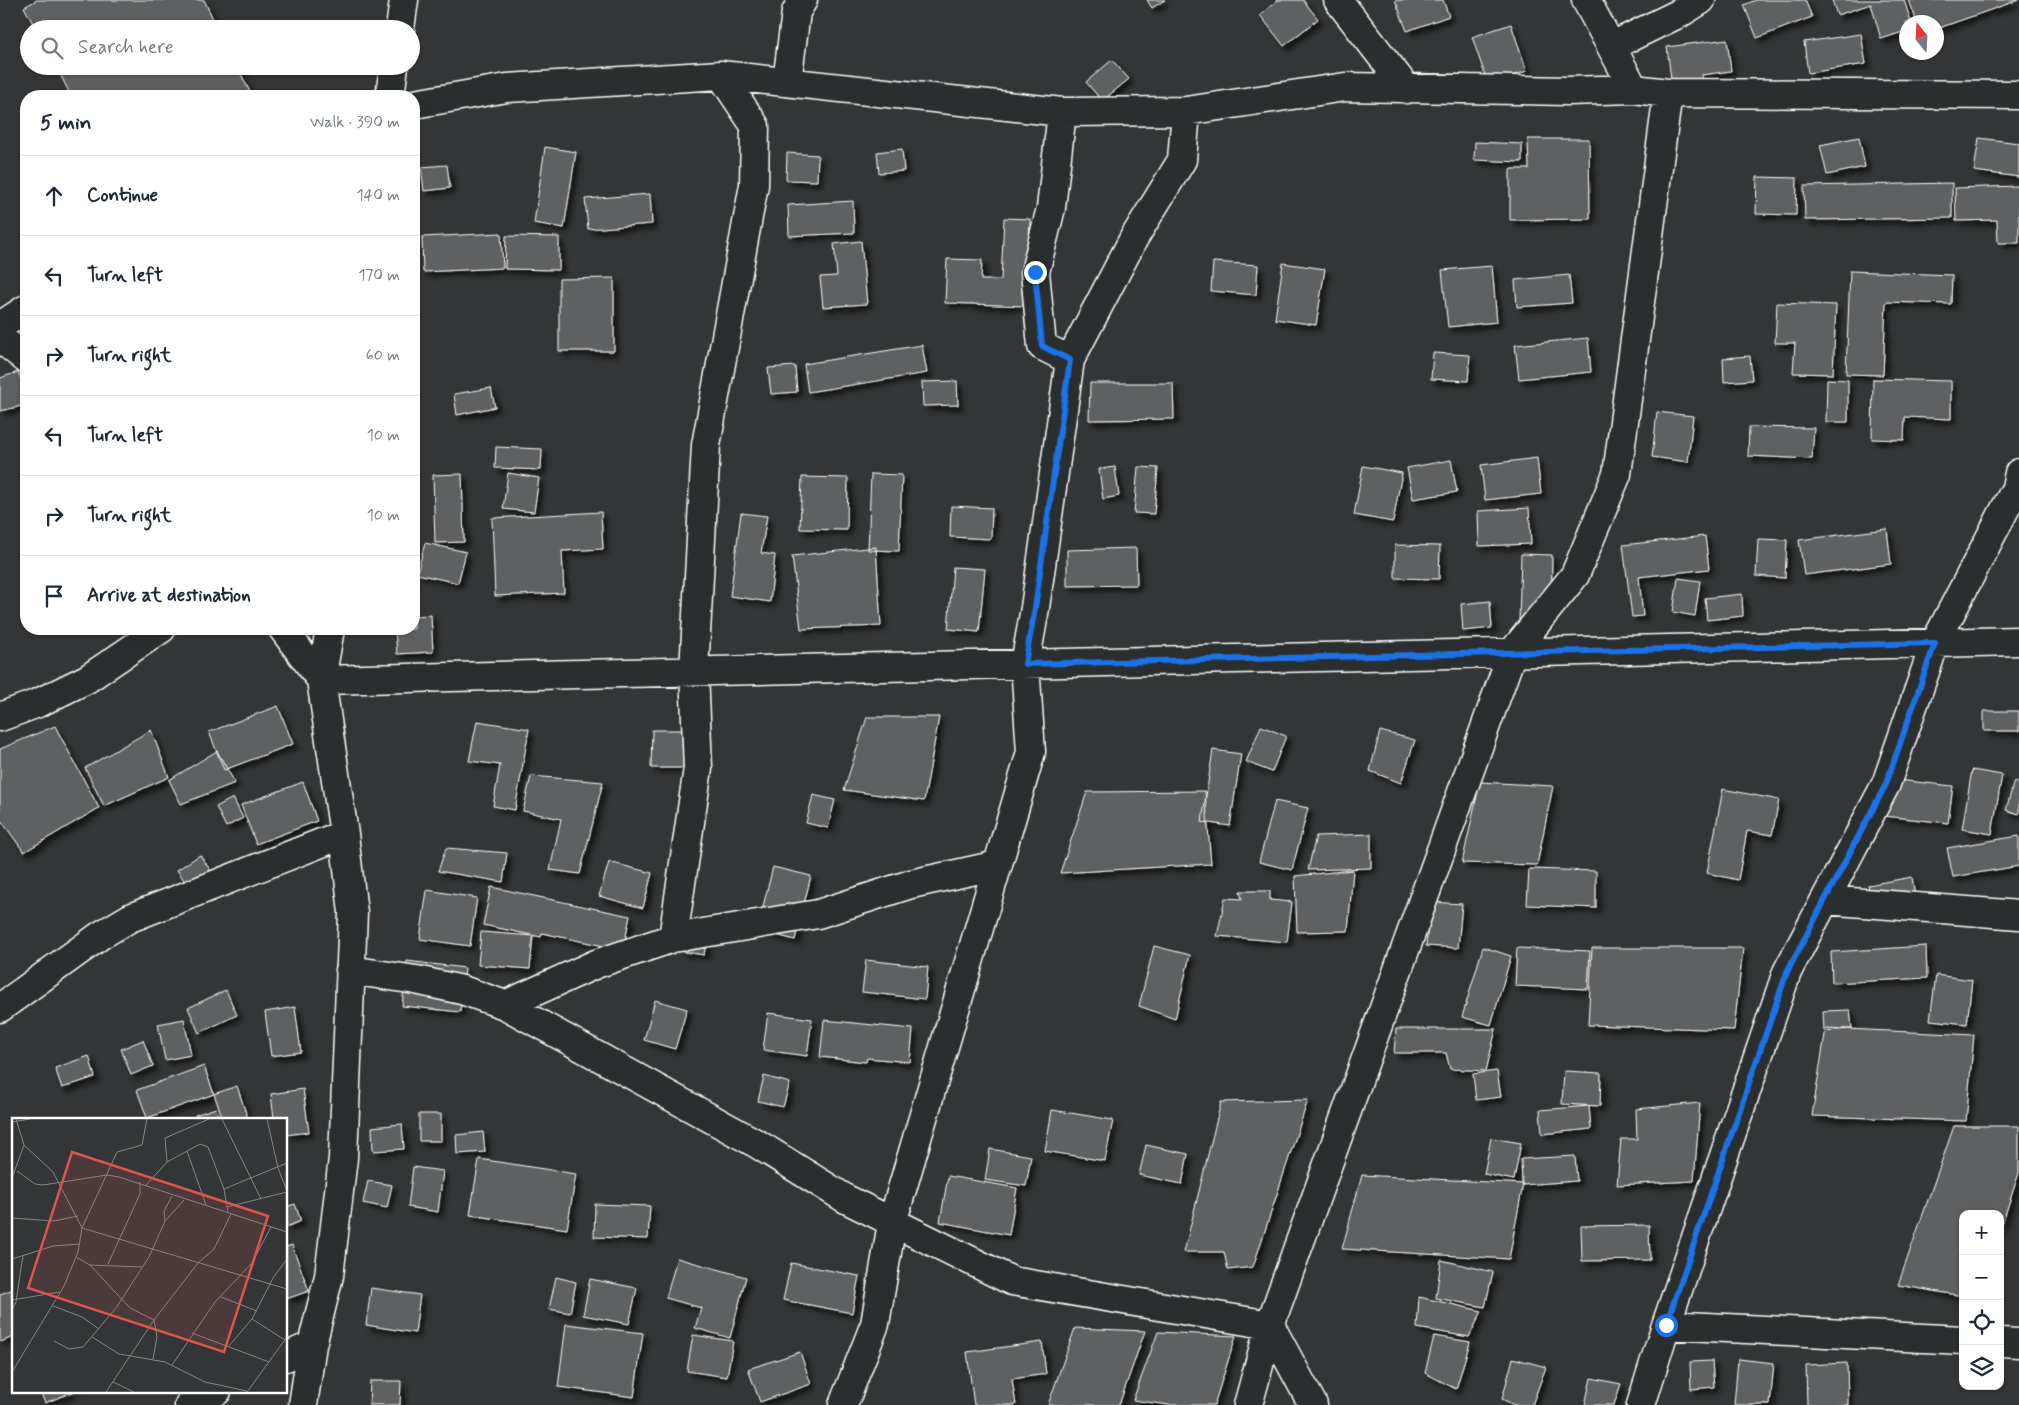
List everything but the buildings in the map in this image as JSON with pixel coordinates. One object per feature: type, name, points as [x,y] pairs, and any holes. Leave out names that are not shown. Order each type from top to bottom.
[{"type":"street","points":[[401,20],[404,0]]},
{"type":"street","points":[[786,82],[796,12],[803,0]]},
{"type":"street","points":[[1338,0],[1407,88]]},
{"type":"street","points":[[1586,0],[1634,89]]},
{"type":"street","points":[[1612,46],[1680,13],[1701,0]]},
{"type":"street","points":[[391,90],[393,75]]},
{"type":"street","points":[[673,938],[698,768],[694,671],[706,445],[754,185],[755,126],[721,75]]},
{"type":"street","points":[[420,103],[506,88],[721,75],[1062,112],[1186,111],[1346,87],[1568,91],[1634,89],[1668,93],[2019,95]]},
{"type":"street","points":[[1248,1405],[1270,1325],[1512,653],[1575,575],[1618,474],[1668,93]]},
{"type":"street","points":[[843,1405],[875,1324],[892,1223],[1032,752],[1025,664],[1037,598],[1070,360],[1134,238],[1182,160],[1186,111]]},
{"type":"street","points":[[1062,112],[1051,208],[1035,272],[1042,346],[1070,360]]},
{"type":"street","points":[[0,326],[20,313]]},
{"type":"street","points":[[0,338],[20,354]]},
{"type":"street","points":[[1641,1405],[1666,1325],[1787,972],[1886,784],[1935,643],[2016,488],[2019,473]]},
{"type":"street","points":[[0,717],[38,703],[87,679],[153,635]]},
{"type":"street","points":[[287,635],[321,680]]},
{"type":"street","points":[[303,1405],[312,1345],[328,1276],[343,1158],[353,913],[344,834],[321,680],[329,635]]},
{"type":"street","points":[[321,680],[2019,641]]},
{"type":"street","points":[[0,1008],[101,935],[130,918],[344,834]]},
{"type":"street","points":[[505,1006],[596,964],[673,938],[818,914],[911,884],[998,865]]},
{"type":"street","points":[[1825,900],[2019,915]]},
{"type":"street","points":[[350,970],[416,980],[462,990],[505,1006],[759,1145],[846,1199],[1012,1281],[1270,1325]]},
{"type":"street","points":[[1270,1325],[1313,1405]]},
{"type":"street","points":[[1666,1325],[1959,1340]]},
{"type":"street","points":[[2004,1342],[2019,1343]]},
{"type":"street","points":[[288,1356],[312,1345]]},
{"type":"street","points":[[189,1405],[215,1392]]},
{"type":"route","points":[[1035,272],[1042,346],[1070,360],[1035,608],[1025,664],[1935,643],[1886,784],[1787,972],[1666,1325]]}]
